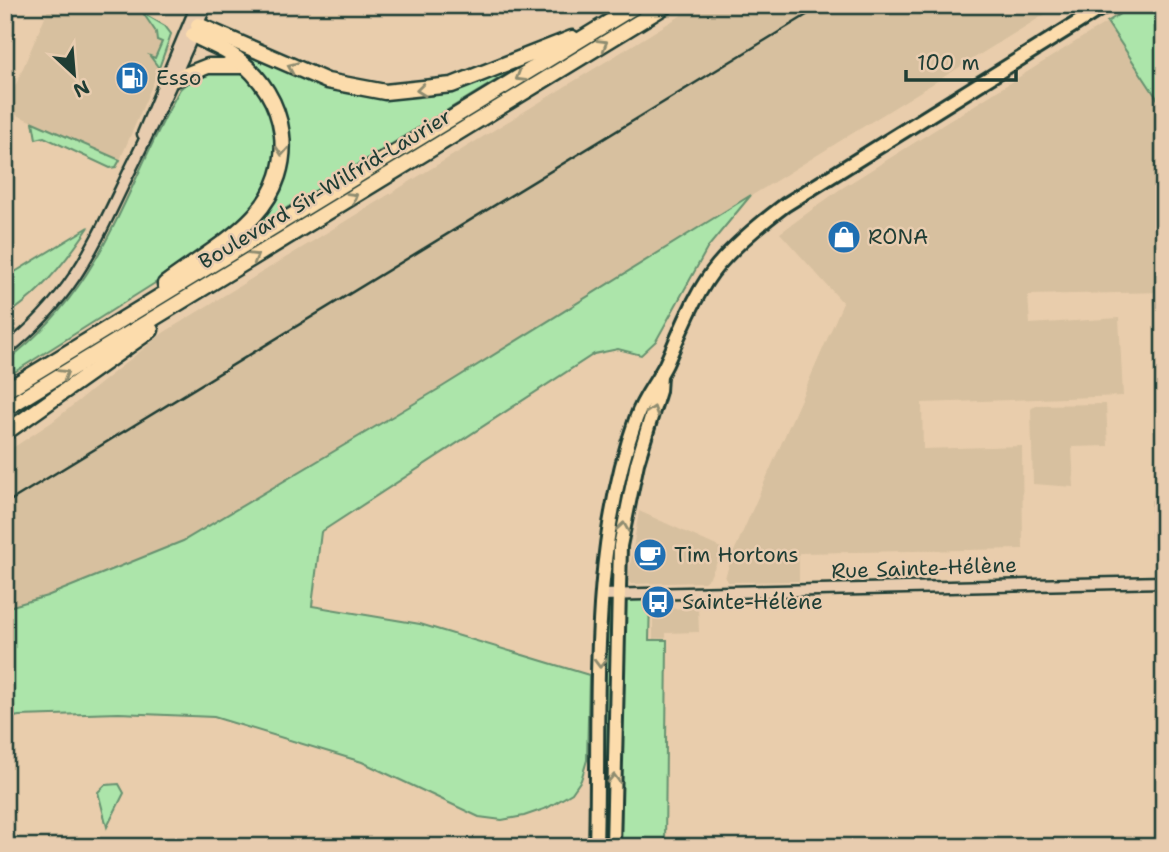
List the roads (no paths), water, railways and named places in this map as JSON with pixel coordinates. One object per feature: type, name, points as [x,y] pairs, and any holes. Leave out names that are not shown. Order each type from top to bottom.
[{"type":"highway","name":"Boulevard Sir-Wilfrid-Laurier","points":[[5,391],[636,5]]},
{"type":"highway","name":"Boulevard Sir-Wilfrid-Laurier","points":[[5,409],[667,5]]},
{"type":"highway","points":[[191,28],[327,81],[392,92],[429,90],[467,80],[599,28]]},
{"type":"highway","points":[[103,331],[246,224],[272,191],[282,159],[280,117],[266,87],[238,59],[191,28]]},
{"type":"highway","points":[[175,79],[208,66],[244,66]]},
{"type":"highway","points":[[5,433],[107,363],[213,282]]},
{"type":"main road","points":[[596,847],[601,595],[607,542],[624,456],[649,388],[660,376],[691,310],[716,267],[747,235],[785,205],[1106,5]]},
{"type":"main road","points":[[613,847],[617,595],[625,516],[636,463],[659,391],[660,376]]},
{"type":"street","points":[[5,351],[49,310],[80,271],[103,231],[175,79],[197,5]]},
{"type":"street","points":[[134,161],[153,106],[191,28],[206,5]]},
{"type":"street","name":"Rue Sainte-Hélène","points":[[601,595],[1164,582]]},
{"type":"railway","points":[[5,504],[823,5]]},
{"type":"place","name":"Esso","points":[[132,78]]},
{"type":"place","name":"RONA","points":[[844,237]]},
{"type":"place","name":"Tim Hortons","points":[[650,555]]},
{"type":"place","name":"Sainte-Hélène","points":[[658,602]]}]
